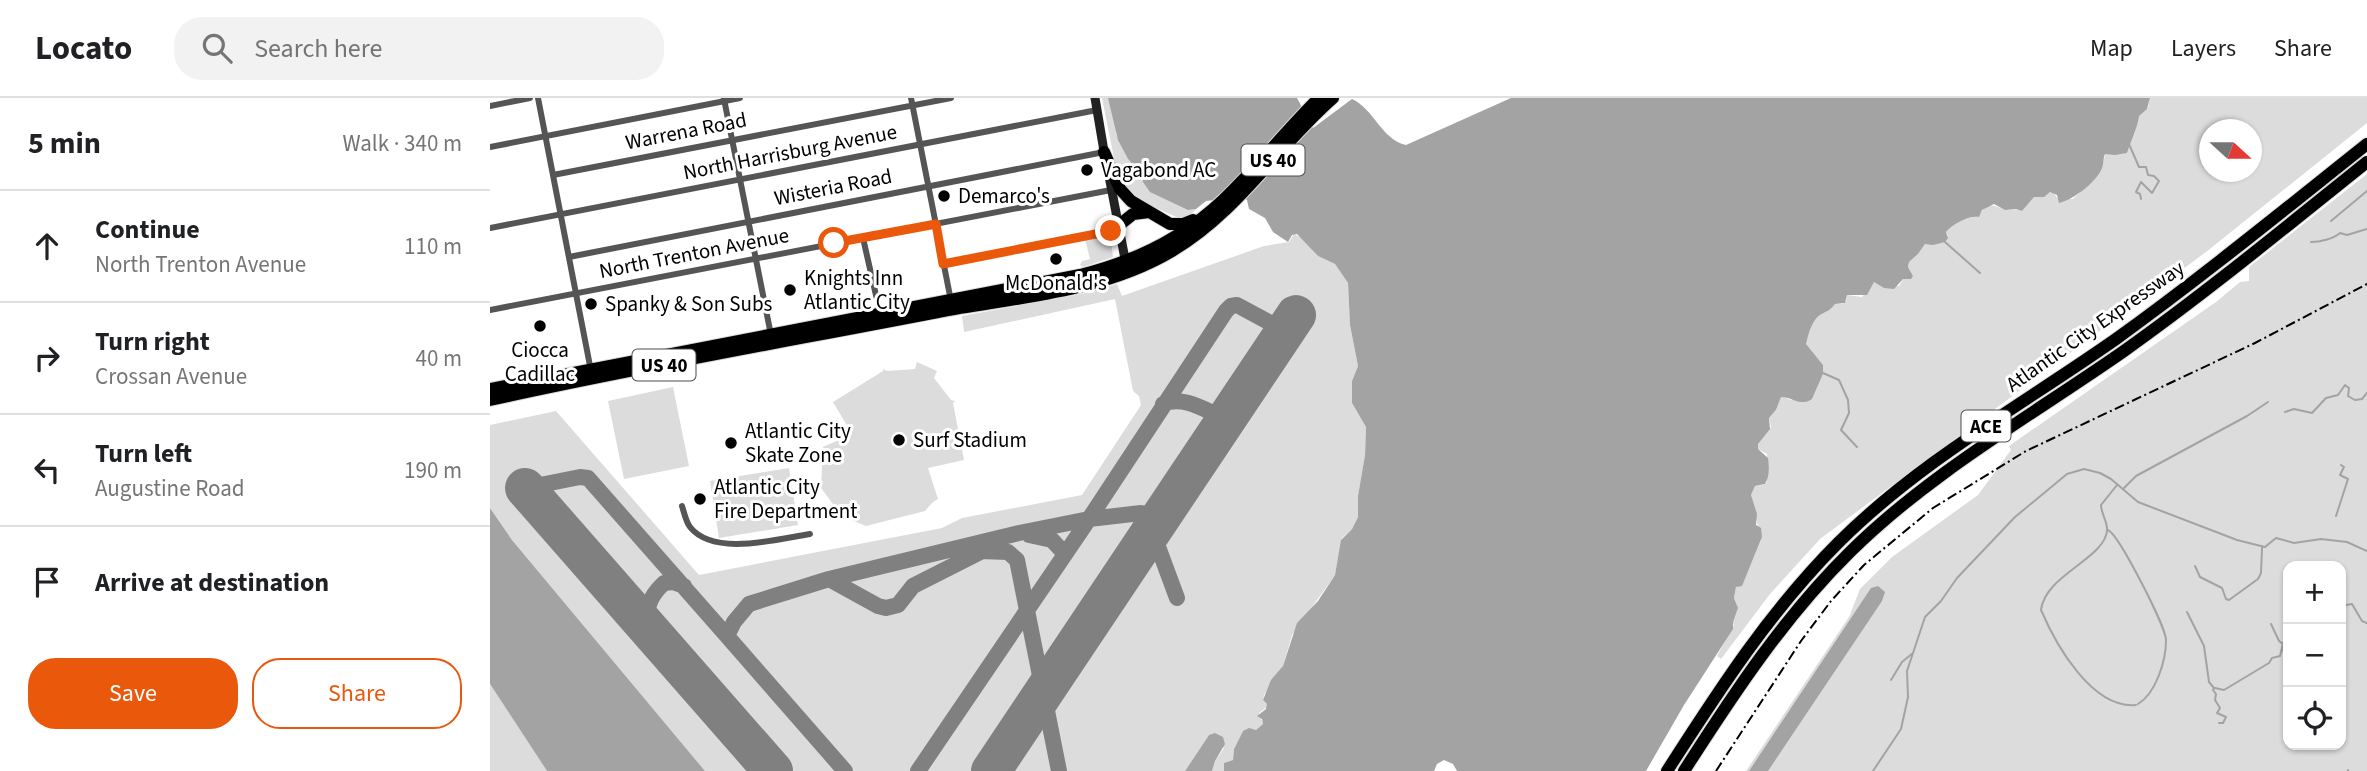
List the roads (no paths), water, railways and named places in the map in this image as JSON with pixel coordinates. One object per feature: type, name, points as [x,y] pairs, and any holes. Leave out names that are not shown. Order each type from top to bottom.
[{"type":"highway","name":"US 40","points":[[490,400],[591,375],[952,304],[1153,261],[1183,244],[1316,105],[1333,98]]},
{"type":"highway","name":"Atlantic City Expressway","points":[[1667,771],[1766,623],[1809,573],[1872,511],[1942,456],[2152,313],[2367,144]]},
{"type":"highway","points":[[1104,152],[1122,192],[1167,223],[1187,223],[1220,207]]},
{"type":"highway","name":"Atlantic City Expressway","points":[[1684,771],[1737,688],[1776,635],[1819,584],[1882,522],[1950,468],[2160,325],[2367,162]]},
{"type":"highway","points":[[1119,228],[1133,214],[1149,212]]},
{"type":"highway","name":"US 40","points":[[772,339],[880,313],[952,304]]},
{"type":"highway","name":"US 40","points":[[490,389],[591,375]]},
{"type":"main road","points":[[1095,98],[1127,267]]},
{"type":"street","points":[[490,106],[530,98]]},
{"type":"street","points":[[538,98],[591,375]]},
{"type":"street","points":[[490,147],[740,98]]},
{"type":"street","name":"Warrena Road","points":[[553,175],[912,102],[951,98]]},
{"type":"street","points":[[724,99],[772,339]]},
{"type":"street","points":[[912,102],[952,304]]},
{"type":"street","name":"North Harrisburg Avenue","points":[[490,228],[1097,110]]},
{"type":"street","name":"Wisteria Road","points":[[569,257],[1104,152]]},
{"type":"street","name":"North Trenton Avenue","points":[[490,310],[1111,190]]},
{"type":"street","points":[[943,264],[1119,228]]},
{"type":"street","points":[[863,238],[880,313]]},
{"type":"street","points":[[682,506],[690,527],[710,541],[730,545],[810,534]]},
{"type":"waterway","points":[[2129,144],[2139,167],[2146,167],[2148,175],[2159,181],[2152,193],[2141,182],[2136,192],[2141,199]]},
{"type":"waterway","points":[[2331,221],[2367,191]]},
{"type":"waterway","points":[[2311,242],[2326,240],[2340,233],[2347,235],[2367,229]]},
{"type":"waterway","points":[[1945,242],[1980,273]]},
{"type":"waterway","points":[[1823,373],[1839,380],[1848,400],[1849,413],[1841,430],[1857,447]]},
{"type":"waterway","points":[[2285,412],[2294,409],[2312,413],[2326,398],[2338,395],[2345,385],[2349,388],[2348,396],[2355,400],[2362,399],[2367,393]]},
{"type":"waterway","points":[[2124,488],[2136,476],[2268,402]]},
{"type":"waterway","points":[[2336,516],[2348,479],[2340,475],[2344,467],[2341,465]]},
{"type":"waterway","points":[[1873,771],[1901,729],[1908,697],[1907,671],[1925,617],[1941,601],[1957,578],[2015,517],[2067,474],[2084,469],[2100,473],[2138,502],[2237,540],[2265,547],[2276,538],[2294,543],[2321,539],[2347,542],[2367,551]]},
{"type":"waterway","points":[[2117,485],[2101,505],[2107,528],[2103,541],[2053,587],[2041,610],[2066,656],[2091,686],[2120,704],[2136,705]]},
{"type":"waterway","points":[[2108,530],[2122,547],[2141,582],[2166,640],[2159,676],[2150,692],[2138,704]]},
{"type":"waterway","points":[[2195,566],[2200,577],[2222,588],[2229,600],[2258,579],[2261,573],[2262,548]]},
{"type":"waterway","points":[[2346,605],[2352,604],[2362,621],[2367,623]]},
{"type":"waterway","points":[[2187,612],[2204,646],[2209,682],[2214,688],[2215,700],[2220,708],[2217,713],[2226,717],[2223,723],[2219,723]]},
{"type":"waterway","points":[[2215,688],[2224,690],[2269,663],[2272,658],[2280,656],[2283,644],[2271,624]]},
{"type":"waterway","points":[[1891,680],[1902,662],[1913,653]]},
{"type":"railway","points":[[1716,771],[1801,641],[1831,601],[1864,565],[1933,508],[2026,451],[2255,343],[2367,284]]},
{"type":"place","name":"Vagabond AC","points":[[1087,170]]},
{"type":"place","name":"Demarco's","points":[[944,196]]},
{"type":"place","name":"McDonald's","points":[[1056,259]]},
{"type":"place","name":"Knights Inn Atlantic City","points":[[790,290]]},
{"type":"place","name":"Spanky & Son Subs","points":[[591,304]]},
{"type":"place","name":"Ciocca Cadillac","points":[[540,326]]},
{"type":"place","name":"Surf Stadium","points":[[899,440]]},
{"type":"place","name":"Atlantic City Skate Zone","points":[[731,443]]},
{"type":"place","name":"Atlantic City Fire Department","points":[[700,499]]}]
